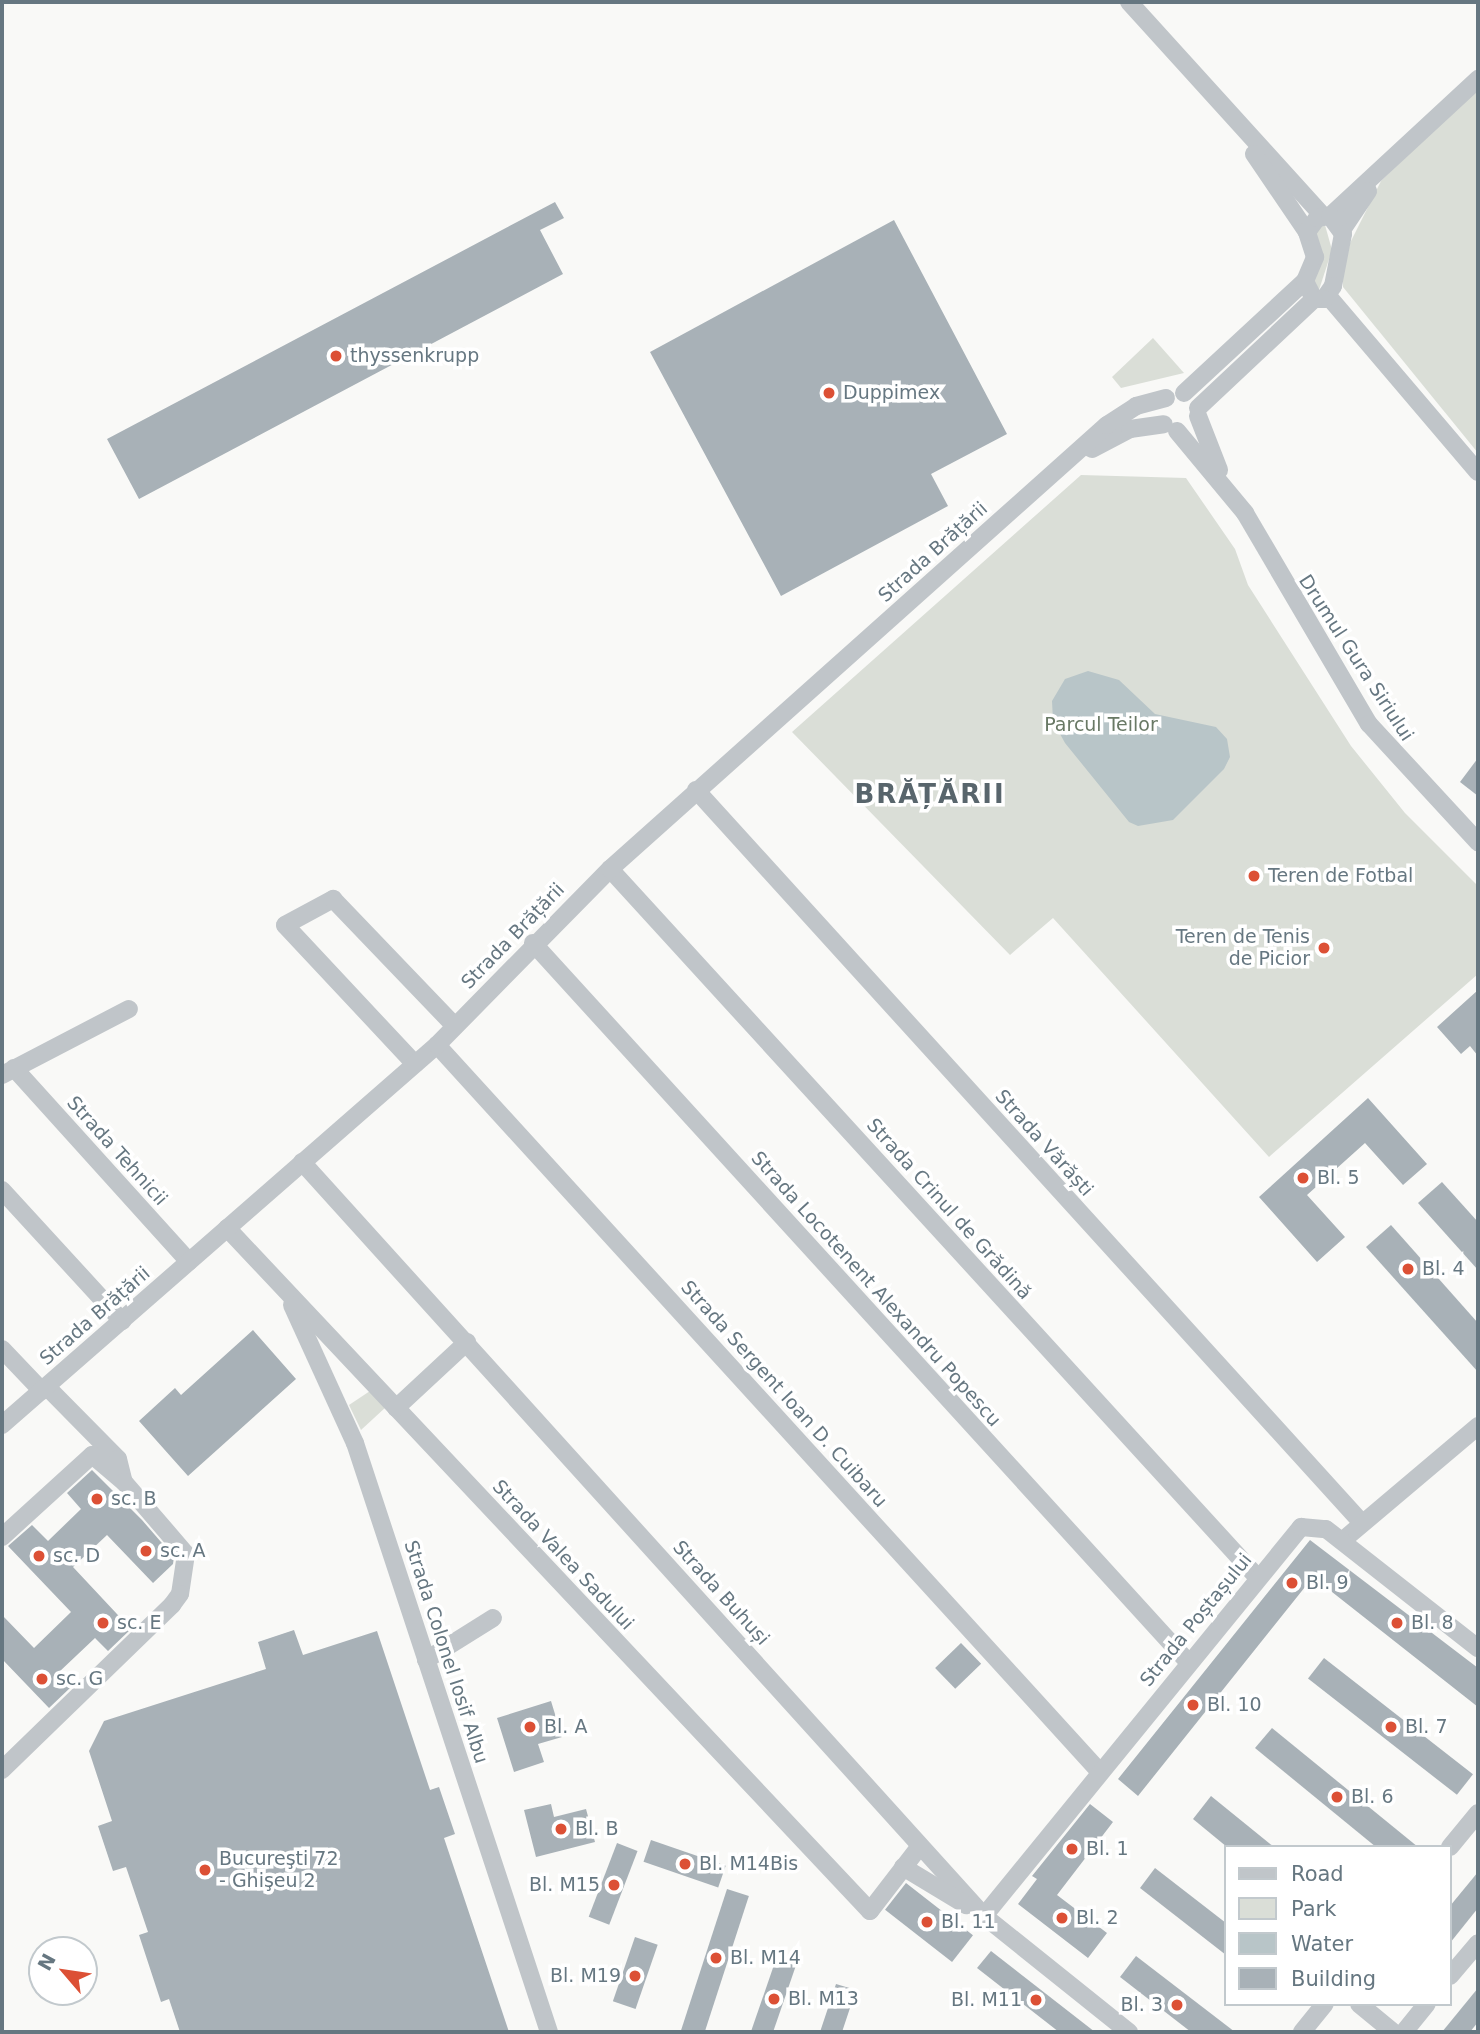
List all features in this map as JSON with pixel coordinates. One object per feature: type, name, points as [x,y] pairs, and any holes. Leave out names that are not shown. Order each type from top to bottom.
[{"type":"street","points":[[1129,2],[1221,105],[1342,230]]},
{"type":"street","points":[[1307,232],[1379,173],[1478,79]]},
{"type":"street","points":[[1221,105],[1307,232],[1315,257],[1305,281],[1184,393],[1166,398],[1161,408],[1171,427],[1188,429],[1198,412],[1321,297],[1342,230],[1379,173]]},
{"type":"street","points":[[1305,281],[1478,472]]},
{"type":"street","points":[[1184,393],[1198,412]]},
{"type":"street","name":"Strada Brățării","points":[[2,1425],[436,1045],[533,943],[610,869],[1053,474],[1125,412],[1166,398]]},
{"type":"street","name":"Drumul Gura Siriului","points":[[1198,412],[1222,480],[1369,724],[1478,842]]},
{"type":"street","name":"Drumul Gura Siriului","points":[[1171,427],[1222,480]]},
{"type":"street","name":"Strada Brățării","points":[[1053,474],[1129,429],[1171,427]]},
{"type":"street","name":"Strada Vărăști","points":[[696,790],[1362,1523]]},
{"type":"street","name":"Strada Crinul de Grădină","points":[[610,869],[1258,1578]]},
{"type":"street","points":[[415,1064],[285,925],[333,899],[455,1026]]},
{"type":"street","name":"Strada Locotenent Alexandru Popescu","points":[[533,943],[1189,1663]]},
{"type":"street","points":[[8,1071],[129,1009]]},
{"type":"street","name":"Strada Sergent Ioan D. Cuibaru","points":[[436,1045],[1100,1772]]},
{"type":"street","name":"Strada Tehnicii","points":[[8,1071],[189,1262]]},
{"type":"street","name":"Strada Buhuși","points":[[302,1162],[984,1916],[1129,2032]]},
{"type":"street","points":[[2,1190],[122,1321]]},
{"type":"street","name":"Strada Valea Sadului","points":[[227,1228],[870,1911],[903,1867]]},
{"type":"street","name":"Strada Colonel Iosif Albu","points":[[286,1293],[355,1443],[549,2032]]},
{"type":"street","points":[[396,1408],[467,1342]]},
{"type":"street","points":[[2,1349],[118,1459],[124,1482]]},
{"type":"street","points":[[1342,1541],[1478,1426]]},
{"type":"street","points":[[2,1537],[84,1458],[99,1458],[184,1545],[180,1594],[2,1770]]},
{"type":"street","name":"Strada Poștașului","points":[[984,1916],[1301,1527],[1321,1525],[1478,1648]]},
{"type":"street","points":[[426,1660],[493,1618]]},
{"type":"street","points":[[1452,1845],[1478,1813]]},
{"type":"street","points":[[920,1846],[903,1867],[984,1916]]},
{"type":"street","points":[[1452,1974],[1478,1942]]},
{"type":"street","points":[[1302,2032],[1323,2006]]},
{"type":"street","points":[[1361,2006],[1393,2032]]},
{"type":"street","points":[[1404,2032],[1425,2006]]},
{"type":"green space","points":[[1478,87],[1478,453],[1343,287],[1343,275],[1350,243],[1381,181]]},
{"type":"green space","points":[[1325,225],[1332,250],[1319,290],[1312,288],[1316,227]]},
{"type":"green space","points":[[1153,338],[1184,373],[1121,388],[1112,377]]},
{"type":"green space","name":"Parcul Teilor","points":[[1081,475],[1186,478],[1235,549],[1248,585],[1351,746],[1405,813],[1478,886],[1478,974],[1269,1157],[1053,918],[1010,955],[792,732]]},
{"type":"green space","points":[[370,1391],[386,1407],[361,1430],[349,1405]]},
{"type":"water","points":[[1088,671],[1119,680],[1155,714],[1216,727],[1227,739],[1230,757],[1224,769],[1173,820],[1138,826],[1129,822],[1065,743],[1053,721],[1052,701],[1065,679]]},
{"type":"building","name":"thyssenkrupp","points":[[555,202],[564,218],[540,230],[563,274],[139,499],[107,439]]},
{"type":"building","name":"Duppimex","points":[[894,220],[1007,434],[931,474],[948,506],[781,596],[650,352]]},
{"type":"building","points":[[1478,758],[1478,796],[1460,782]]},
{"type":"building","points":[[1478,990],[1478,1056],[1470,1046],[1461,1054],[1437,1027]]},
{"type":"building","name":"Bl. 5","points":[[1368,1098],[1427,1164],[1403,1185],[1365,1143],[1307,1195],[1345,1237],[1317,1262],[1259,1197]]},
{"type":"building","points":[[1442,1182],[1478,1222],[1478,1270],[1418,1203]]},
{"type":"building","points":[[1391,1225],[1478,1323],[1478,1372],[1366,1247]]},
{"type":"building","points":[[253,1330],[296,1379],[188,1476],[139,1421],[175,1388],[181,1395]]},
{"type":"building","points":[[92,1470],[174,1557],[173,1564],[153,1583],[107,1535],[73,1567],[131,1629],[108,1651],[95,1638],[58,1673],[71,1687],[49,1708],[2,1659],[2,1615],[34,1648],[71,1612],[8,1546],[32,1525],[48,1541],[81,1509],[67,1493]]},
{"type":"building","points":[[1310,1540],[1478,1668],[1478,1707],[1313,1577],[1138,1796],[1118,1779]]},
{"type":"building","points":[[294,1630],[303,1655],[377,1631],[430,1790],[439,1787],[455,1834],[444,1838],[509,2032],[180,2032],[169,1999],[161,2002],[139,1935],[148,1932],[126,1867],[113,1871],[98,1826],[112,1821],[89,1751],[104,1721],[266,1669],[258,1642]]},
{"type":"building","points":[[961,1643],[981,1664],[955,1689],[935,1668]]},
{"type":"building","name":"Bl. 7","points":[[1324,1658],[1473,1774],[1457,1795],[1308,1678]]},
{"type":"building","name":"Bl. A","points":[[551,1701],[562,1737],[538,1744],[544,1762],[514,1772],[497,1718]]},
{"type":"building","name":"Bl. 6","points":[[1272,1728],[1416,1845],[1374,1845],[1255,1748]]},
{"type":"building","points":[[1211,1796],[1272,1845],[1225,1845],[1193,1819]]},
{"type":"building","name":"Bl. B","points":[[551,1804],[554,1817],[586,1809],[595,1842],[536,1857],[524,1810]]},
{"type":"building","points":[[1090,1804],[1113,1822],[1057,1895],[1107,1933],[1088,1958],[1018,1904],[1037,1879],[1032,1876]]},
{"type":"building","name":"Bl. M14Bis","points":[[651,1840],[726,1866],[718,1887],[644,1862]]},
{"type":"building","name":"Bl. M15","points":[[617,1843],[638,1851],[609,1925],[589,1917]]},
{"type":"building","points":[[1155,1868],[1224,1921],[1224,1953],[1140,1888]]},
{"type":"building","points":[[1478,1872],[1478,1908],[1452,1940],[1452,1904]]},
{"type":"building","name":"Bl. 11","points":[[906,1883],[973,1935],[952,1962],[885,1910]]},
{"type":"building","name":"Bl. M14","points":[[727,1889],[749,1896],[705,2032],[681,2032]]},
{"type":"building","name":"Bl. M19","points":[[635,1937],[658,1945],[636,2009],[613,2001]]},
{"type":"building","name":"Bl. M11","points":[[991,1951],[1095,2032],[1059,2032],[977,1968]]},
{"type":"building","name":"Bl. 3","points":[[1136,1956],[1235,2032],[1191,2032],[1120,1977]]},
{"type":"building","name":"Bl. M13","points":[[776,1959],[796,1966],[773,2032],[751,2032]]},
{"type":"building","points":[[836,1984],[856,1990],[842,2032],[820,2032]]},
{"type":"building","points":[[1478,1988],[1478,2022],[1470,2032],[1442,2032]]},
{"type":"place","name":"thyssenkrupp","points":[[336,356]]},
{"type":"place","name":"Duppimex","points":[[829,393]]},
{"type":"place","name":"Teren de Fotbal","points":[[1254,876]]},
{"type":"place","name":"Teren de Tenis de Picior","points":[[1324,948]]},
{"type":"place","name":"Bl. 5","points":[[1303,1178]]},
{"type":"place","name":"Bl. 4","points":[[1408,1269]]},
{"type":"place","name":"sc. B","points":[[97,1499]]},
{"type":"place","name":"sc. A","points":[[146,1551]]},
{"type":"place","name":"sc. D","points":[[39,1556]]},
{"type":"place","name":"Bl. 9","points":[[1292,1583]]},
{"type":"place","name":"sc. E","points":[[103,1623]]},
{"type":"place","name":"Bl. 8","points":[[1397,1623]]},
{"type":"place","name":"sc. G","points":[[42,1679]]},
{"type":"place","name":"Bl. 10","points":[[1193,1705]]},
{"type":"place","name":"Bl. A","points":[[530,1727]]},
{"type":"place","name":"Bl. 7","points":[[1391,1727]]},
{"type":"place","name":"Bl. 6","points":[[1337,1797]]},
{"type":"place","name":"Bl. B","points":[[561,1829]]},
{"type":"place","name":"Bl. 1","points":[[1072,1849]]},
{"type":"place","name":"Bl. M14Bis","points":[[685,1864]]},
{"type":"place","name":"Bucureşti 72 - Ghişeu 2","points":[[205,1870]]},
{"type":"place","name":"Bl. M15","points":[[614,1885]]},
{"type":"place","name":"Bl. 2","points":[[1062,1918]]},
{"type":"place","name":"Bl. 11","points":[[927,1922]]},
{"type":"place","name":"Bl. M14","points":[[716,1958]]},
{"type":"place","name":"Bl. M19","points":[[635,1976]]},
{"type":"place","name":"Bl. M13","points":[[774,1999]]},
{"type":"place","name":"Bl. M11","points":[[1036,2000]]},
{"type":"place","name":"Bl. 3","points":[[1177,2005]]},
{"type":"district","name":"BRĂȚĂRII","points":[[930,795]]}]
